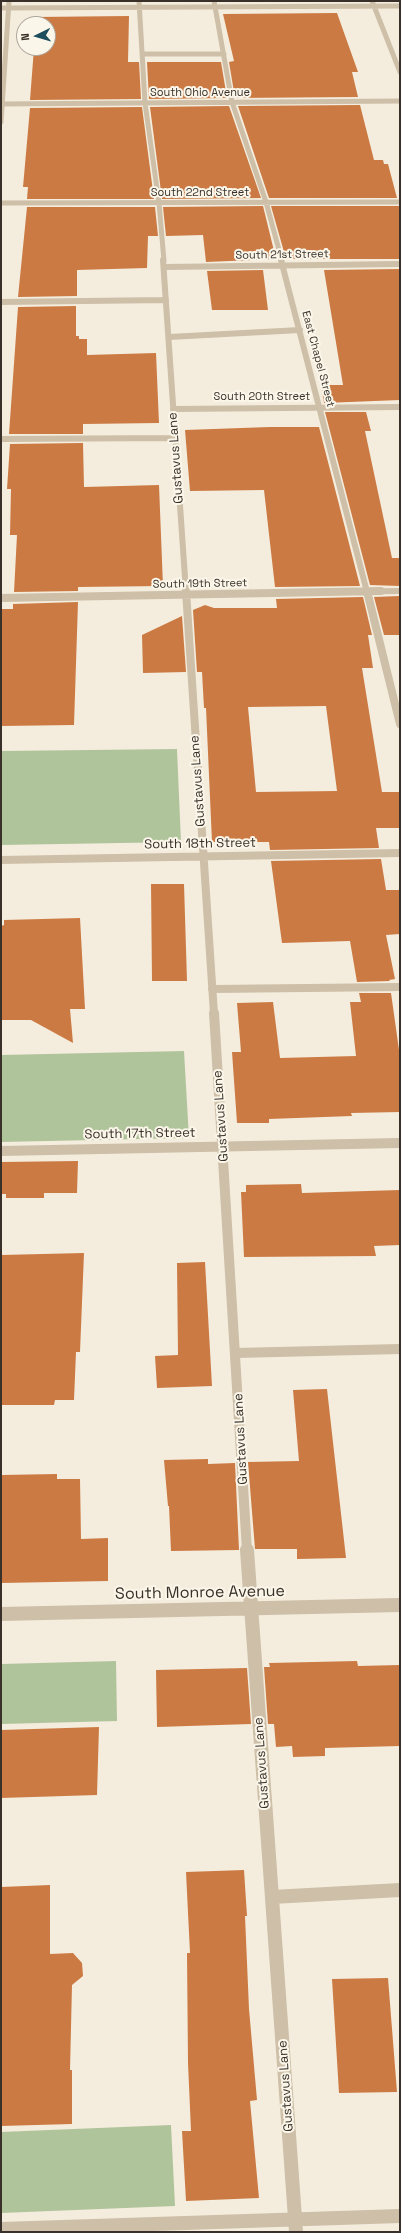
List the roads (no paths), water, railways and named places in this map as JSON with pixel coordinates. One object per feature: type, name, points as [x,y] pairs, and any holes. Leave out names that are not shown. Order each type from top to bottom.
[{"type":"street","points":[[1,122],[9,1]]},
{"type":"street","points":[[1,8],[139,4],[373,3],[400,6]]},
{"type":"street","points":[[373,3],[400,72]]},
{"type":"street","name":"Gustavus Lane","points":[[139,4],[146,103],[159,203],[164,267],[223,1146],[251,1609],[296,2226]]},
{"type":"street","name":"East Chapel Street","points":[[214,4],[232,102],[266,202],[322,408],[366,592],[400,724]]},
{"type":"street","points":[[142,54],[224,54]]},
{"type":"street","name":"South Ohio Avenue","points":[[2,104],[400,101]]},
{"type":"street","name":"South 22nd Street","points":[[1,203],[400,202]]},
{"type":"street","name":"South 21st Street","points":[[164,267],[400,264]]},
{"type":"street","points":[[1,302],[166,300]]},
{"type":"street","points":[[168,337],[300,330]]},
{"type":"street","name":"South 20th Street","points":[[173,409],[400,407]]},
{"type":"street","points":[[1,439],[175,438]]},
{"type":"street","name":"South 19th Street","points":[[1,598],[187,596],[400,591]]},
{"type":"street","name":"South 18th Street","points":[[1,860],[400,853]]},
{"type":"street","points":[[212,989],[400,987]]},
{"type":"street","name":"South 17th Street","points":[[1,1151],[400,1143]]},
{"type":"street","points":[[236,1353],[400,1349]]},
{"type":"street","name":"South Monroe Avenue","points":[[1,1614],[400,1605]]},
{"type":"street","points":[[272,1897],[400,1890]]},
{"type":"street","points":[[1,2229],[296,2226],[400,2216]]}]
